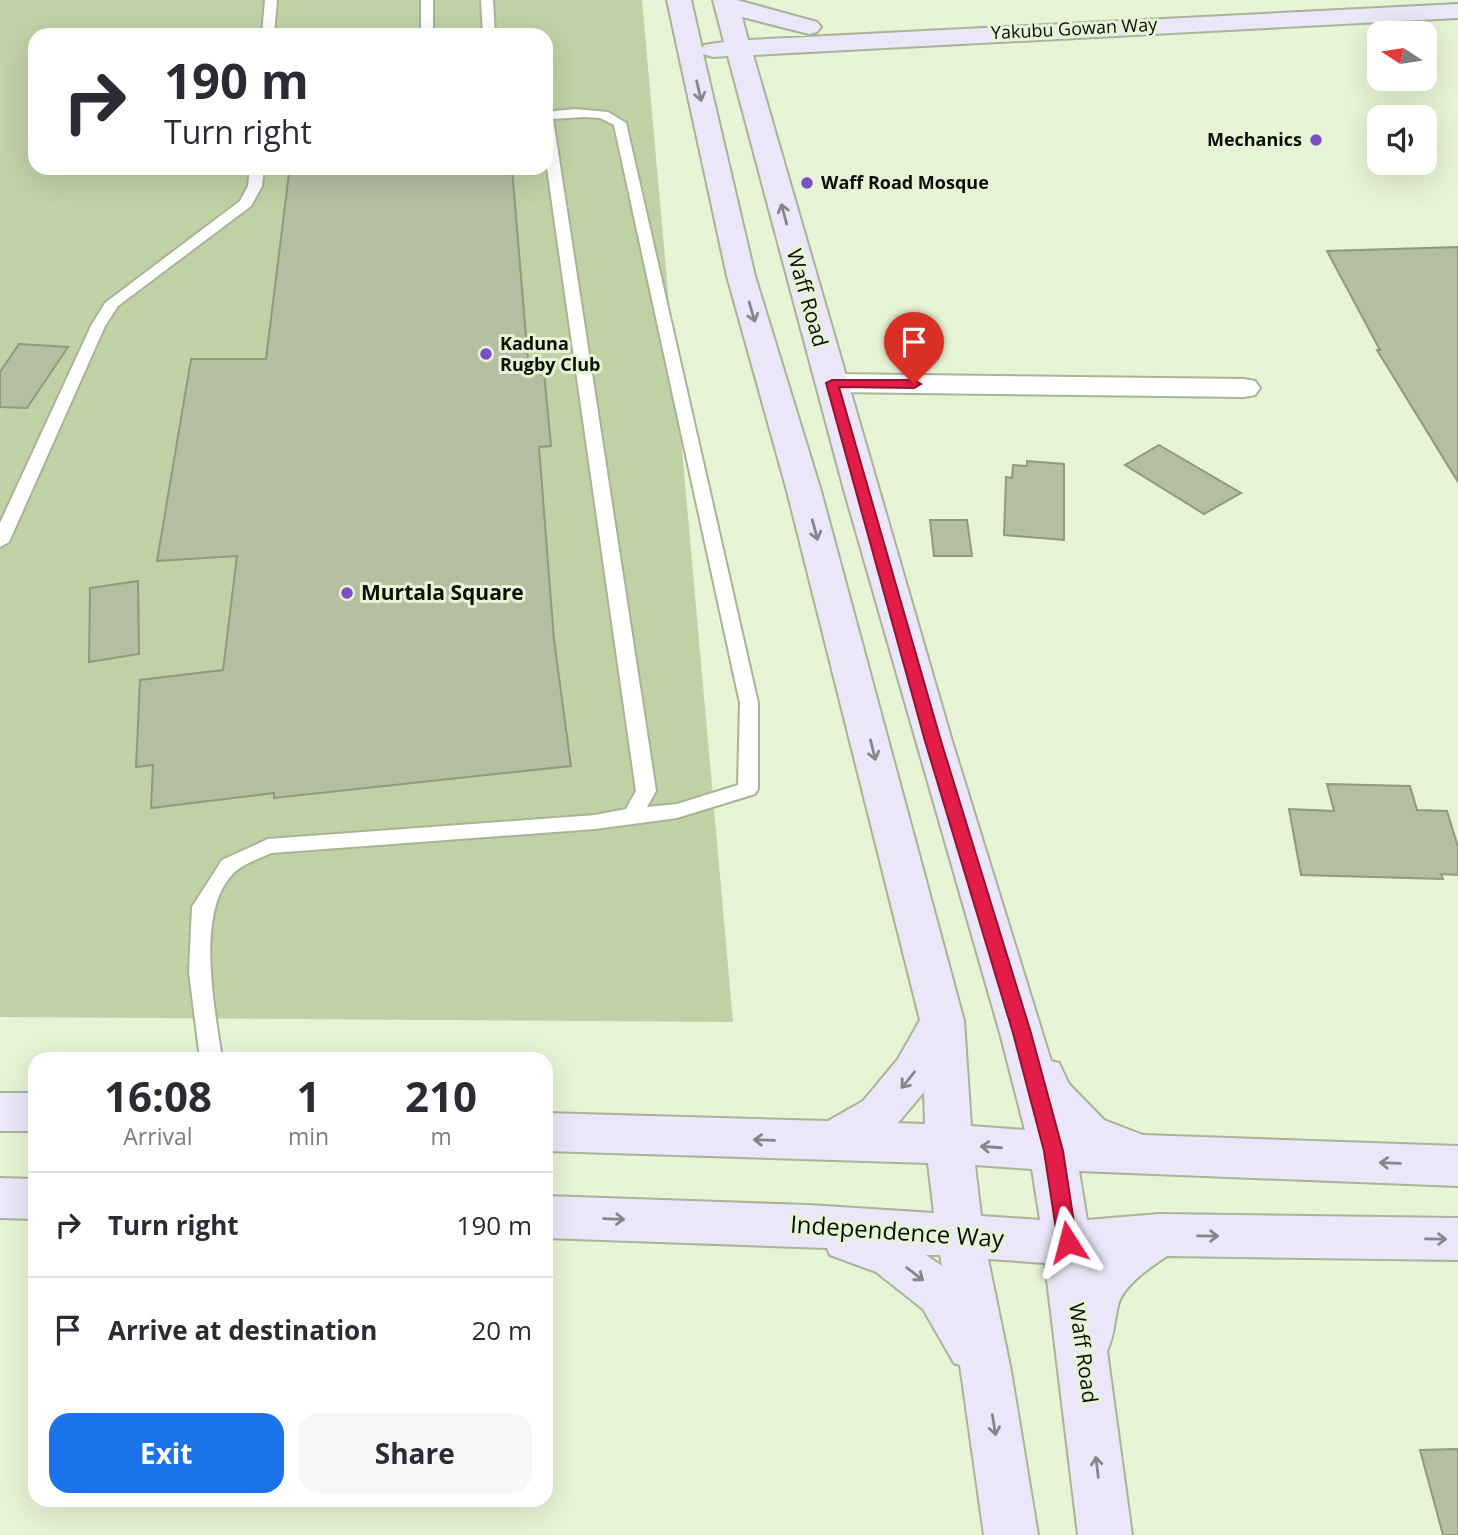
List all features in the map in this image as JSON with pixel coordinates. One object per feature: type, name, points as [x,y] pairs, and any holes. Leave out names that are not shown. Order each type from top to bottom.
[{"type":"street","points":[[679,0],[741,276],[804,491],[942,1021],[949,1144],[960,1237],[986,1371],[1011,1535]]},
{"type":"street","name":"Yakubu Gowan Way","points":[[809,36],[1328,0]]},
{"type":"street","name":"Yakubu Gowan Way","points":[[809,36],[1458,11]]},
{"type":"street","points":[[688,43],[733,32],[809,36]]},
{"type":"street","points":[[733,32],[809,36]]},
{"type":"street","name":"Waff Road","points":[[733,32],[933,741],[1022,1033],[1053,1151],[1068,1242],[1105,1535]]},
{"type":"street","points":[[832,383],[1244,387]]},
{"type":"street","points":[[832,1142],[879,1114],[915,1072],[942,1021]]},
{"type":"street","points":[[1022,1033],[1052,1096],[1088,1134],[1141,1154]]},
{"type":"street","points":[[0,1112],[28,1112]]},
{"type":"street","points":[[553,1132],[949,1144],[1053,1151],[1458,1166]]},
{"type":"street","points":[[0,1198],[28,1199]]},
{"type":"street","name":"Independence Way","points":[[553,1217],[809,1226],[1068,1242],[1159,1235],[1458,1239]]},
{"type":"street","points":[[809,1226],[893,1257],[940,1294],[986,1371]]},
{"type":"street","points":[[1085,1368],[1096,1292],[1125,1259],[1159,1235]]},
{"type":"lane","points":[[269,28],[271,0]]},
{"type":"lane","points":[[427,28],[428,0]]},
{"type":"lane","points":[[487,0],[489,28]]},
{"type":"lane","points":[[210,1052],[200,972],[202,907],[229,865],[268,846],[595,822],[633,814],[677,811],[748,789],[749,703],[620,123],[599,113],[553,116]]},
{"type":"lane","points":[[553,164],[646,791],[633,814]]},
{"type":"lane","points":[[0,542],[98,326],[112,303],[246,203],[255,186],[256,175]]},
{"type":"green space","name":"Murtala Square","points":[[0,0],[642,0],[733,1022],[0,1017]]},
{"type":"building","points":[[289,175],[513,175],[529,373],[544,372],[551,446],[539,447],[554,640],[571,766],[274,798],[274,793],[151,808],[153,765],[136,767],[140,680],[223,670],[237,556],[157,561],[191,359],[266,359]]},
{"type":"building","points":[[1458,247],[1458,482],[1377,350],[1380,350],[1327,251]]},
{"type":"building","points":[[19,344],[68,347],[27,408],[0,407],[0,372]]},
{"type":"building","points":[[1159,445],[1241,493],[1204,514],[1125,465]]},
{"type":"building","points":[[1027,461],[1064,464],[1064,540],[1004,535],[1006,477],[1012,478],[1013,465],[1027,466]]},
{"type":"building","points":[[930,520],[967,520],[972,556],[934,556]]},
{"type":"building","points":[[138,581],[139,654],[89,662],[90,588]]},
{"type":"building","points":[[1327,784],[1410,786],[1417,810],[1447,811],[1458,847],[1458,875],[1441,874],[1443,879],[1301,875],[1289,809],[1334,811]]},
{"type":"building","points":[[1458,1449],[1458,1535],[1443,1535],[1420,1450]]},
{"type":"place","name":"Mechanics","points":[[1316,140]]},
{"type":"place","name":"Waff Road Mosque","points":[[807,183]]},
{"type":"place","name":"Kaduna Rugby Club","points":[[486,354]]},
{"type":"place","name":"Murtala Square","points":[[347,593]]},
{"type":"route","points":[[914,384],[832,383],[933,741],[1022,1033],[1053,1151],[1068,1242]]}]
